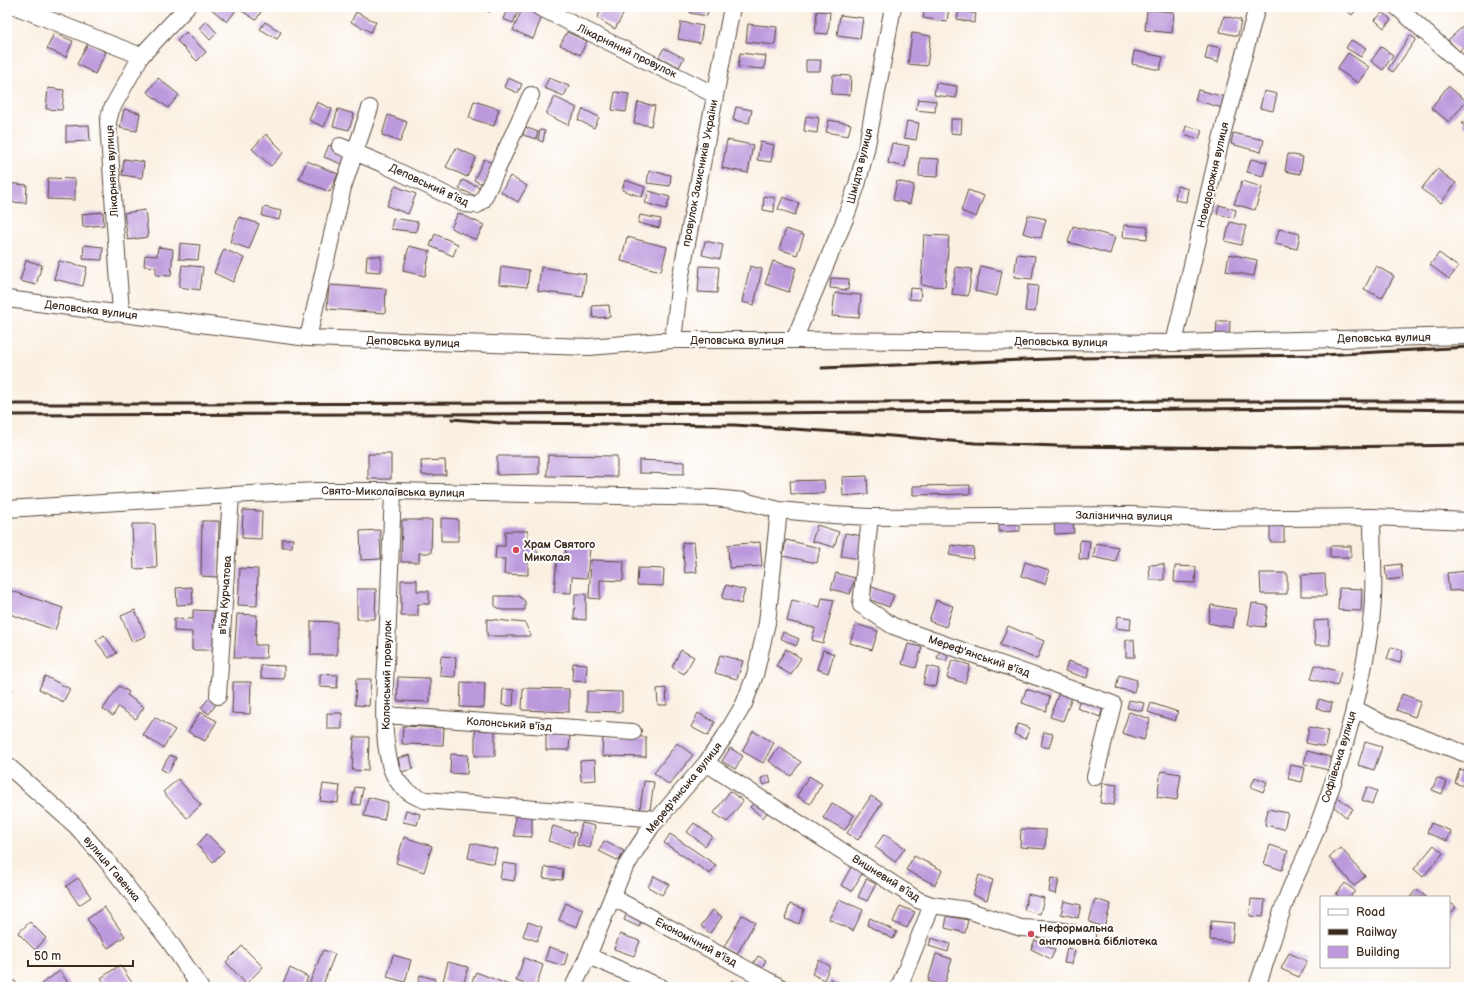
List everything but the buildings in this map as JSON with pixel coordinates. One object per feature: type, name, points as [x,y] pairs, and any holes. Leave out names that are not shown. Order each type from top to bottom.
[{"type":"street","points":[[17,7],[141,56]]},
{"type":"street","name":"Лікарняна вулиця","points":[[121,313],[108,122],[111,110],[141,56],[187,7]]},
{"type":"street","name":"Лікарняний провулок","points":[[539,7],[715,95]]},
{"type":"street","name":"провулок Захисників України","points":[[673,340],[680,280],[732,7]]},
{"type":"street","name":"Шмідта вулиця","points":[[794,340],[846,219],[857,185],[866,150],[893,7]]},
{"type":"street","name":"Новодорожня вулиця","points":[[1174,343],[1223,131],[1257,7]]},
{"type":"street","points":[[1397,7],[1469,71]]},
{"type":"street","name":"Деповський в’їзд","points":[[340,146],[385,165],[465,204],[477,205],[482,200],[531,95]]},
{"type":"street","points":[[308,338],[343,187],[370,108]]},
{"type":"street","name":"Деповська вулиця","points":[[7,299],[308,338],[589,347],[673,340],[1174,343],[1469,336]]},
{"type":"street","name":"Свято-Миколаївська вулиця","points":[[7,509],[231,495],[317,491],[393,491],[714,498],[744,501],[779,510]]},
{"type":"street","name":"Колонський провулок","points":[[393,491],[384,694],[385,736],[391,769],[405,790],[412,796],[425,800],[658,819]]},
{"type":"street","name":"в'їзд Курчатова","points":[[218,696],[231,495]]},
{"type":"street","name":"Залізнична вулиця","points":[[779,510],[870,517],[1131,515],[1208,519],[1372,517],[1469,521]]},
{"type":"street","name":"Мереф'янська вулиця","points":[[573,987],[588,956],[622,873],[651,827],[706,763],[725,736],[744,704],[757,668],[767,623],[779,510]]},
{"type":"street","name":"Мереф'янський в'їзд","points":[[870,517],[860,605],[893,626],[1113,704],[1094,777]]},
{"type":"street","name":"Софіївська вулиця","points":[[1257,987],[1289,892],[1309,847],[1326,800],[1354,708],[1370,628],[1372,598],[1372,517]]},
{"type":"street","points":[[1354,708],[1380,722],[1469,755]]},
{"type":"street","name":"Колонський в'їзд","points":[[385,715],[632,732]]},
{"type":"street","name":"Вишневий в’їзд","points":[[706,763],[918,900],[932,905],[967,910],[1021,928],[1059,930],[1087,936]]},
{"type":"street","name":"вулиця Гавенка","points":[[7,765],[76,826],[106,860],[170,942],[200,987]]},
{"type":"street","name":"Економічний в'їзд","points":[[612,898],[780,987]]},
{"type":"street","points":[[899,987],[932,905]]},
{"type":"street","points":[[588,956],[661,987]]},
{"type":"railway","points":[[822,368],[1075,358],[1323,355],[1469,347]]},
{"type":"railway","points":[[7,404],[1469,401]]},
{"type":"railway","points":[[7,415],[759,413],[1315,408],[1469,410]]},
{"type":"railway","points":[[452,419],[501,423],[734,425],[975,443],[1058,446],[1259,448],[1469,445]]},
{"type":"place","name":"Храм Святого Миколая","points":[[516,550]]},
{"type":"place","name":"Неформальна англомовна бібліотека","points":[[1031,934]]}]
